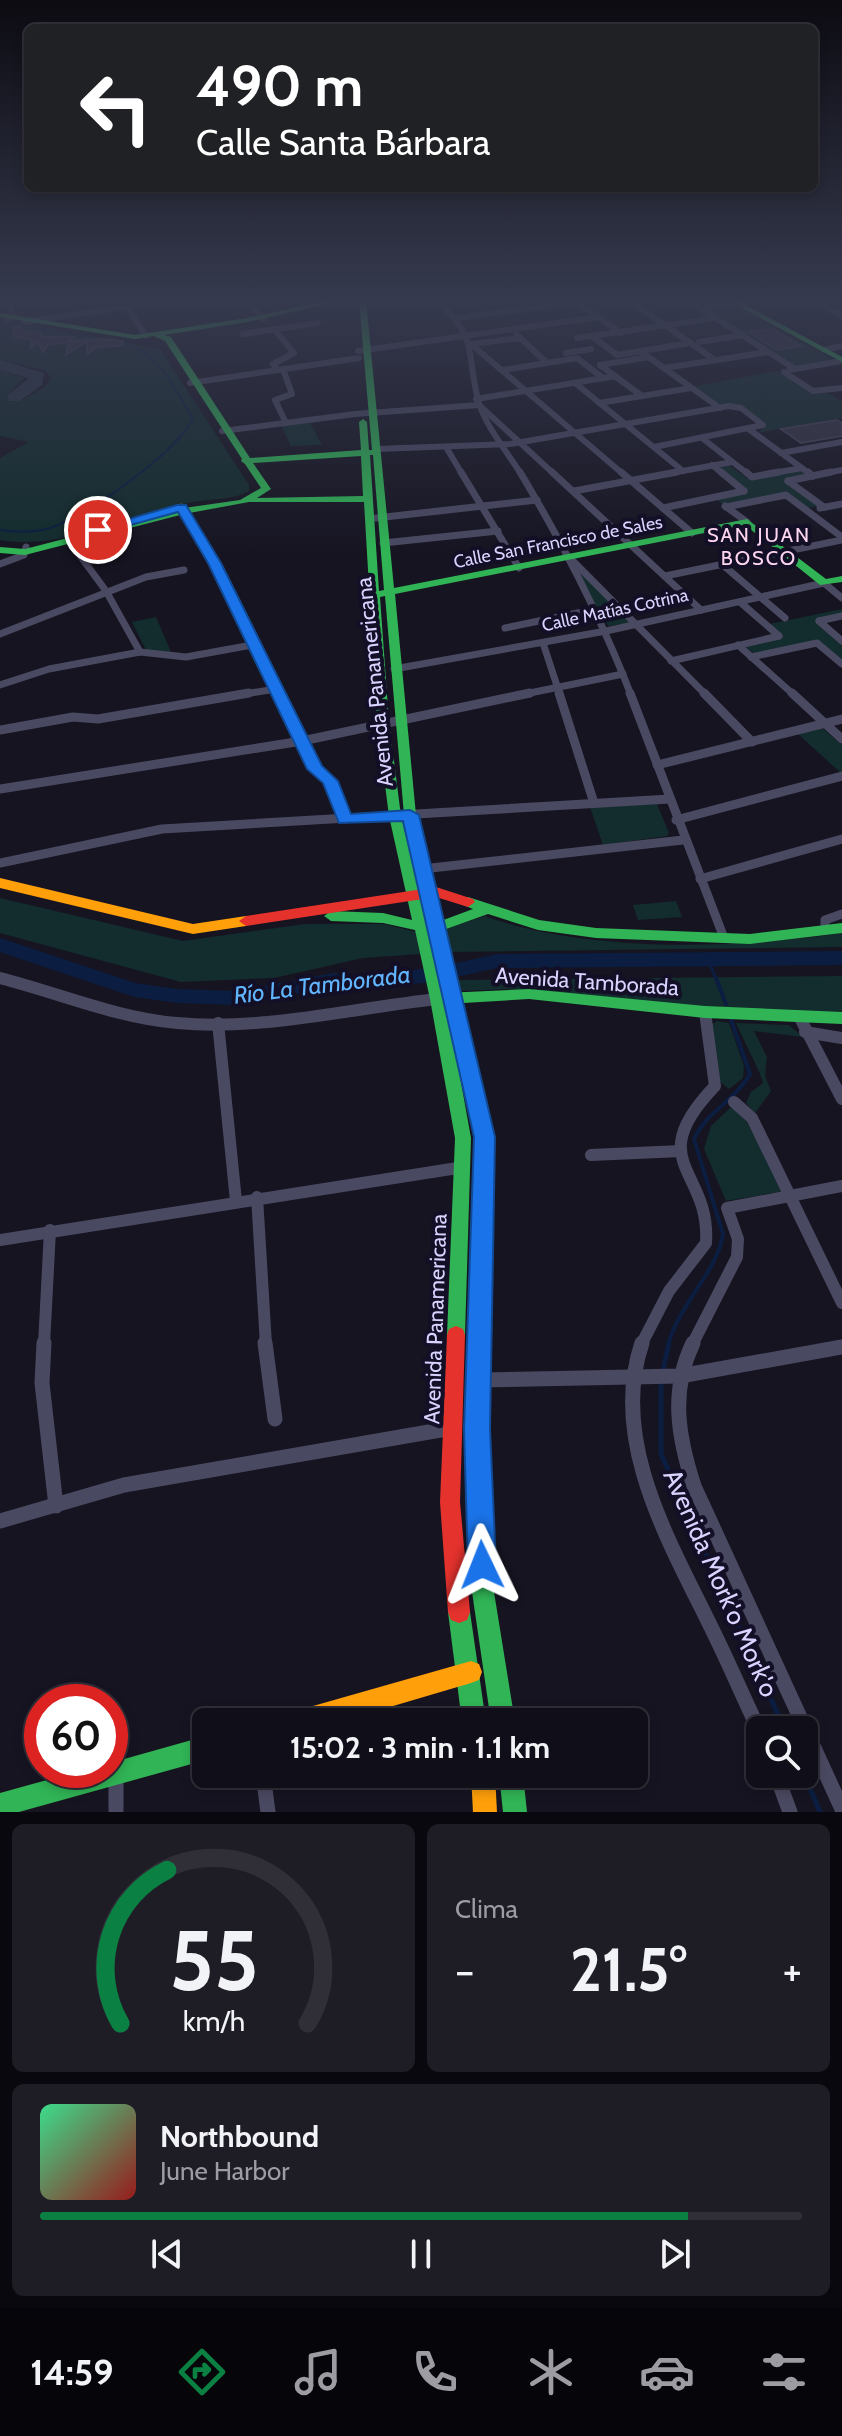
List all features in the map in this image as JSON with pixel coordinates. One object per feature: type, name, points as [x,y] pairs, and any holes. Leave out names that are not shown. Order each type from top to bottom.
[{"type":"main road","points":[[196,386],[227,431],[260,490],[277,500]]},
{"type":"main road","name":"Avenida Panamericana","points":[[365,386],[391,722],[403,816],[440,981],[480,1109],[486,1163],[477,1429],[483,1592],[501,1708]]},
{"type":"main road","name":"Avenida Panamericana","points":[[372,451],[368,499],[383,543],[381,594],[394,669],[391,722]]},
{"type":"main road","points":[[245,461],[372,451]]},
{"type":"main road","points":[[243,502],[260,490]]},
{"type":"main road","points":[[25,550],[182,509],[242,498],[260,490]]},
{"type":"main road","points":[[0,548],[25,550],[70,542],[182,509],[277,500],[368,499]]},
{"type":"main road","points":[[747,522],[824,583]]},
{"type":"main road","name":"Calle San Francisco de Sales","points":[[381,594],[747,522]]},
{"type":"main road","name":"Calle Matías Cotrina","points":[[824,583],[842,579]]},
{"type":"main road","name":"Avenida Panamericana","points":[[403,816],[422,869],[421,898]]},
{"type":"main road","points":[[0,883],[193,929],[421,898],[565,929],[772,938],[842,928]]},
{"type":"main road","points":[[0,893],[187,938],[331,916],[421,898]]},
{"type":"main road","points":[[331,916],[383,918],[428,928],[478,908]]},
{"type":"main road","name":"Avenida Tamborada","points":[[446,999],[529,994],[705,1012],[842,1018]]},
{"type":"main road","name":"Avenida Panamericana","points":[[446,999],[463,1167],[452,1428],[455,1581],[472,1708]]},
{"type":"main road","points":[[347,1708],[494,1665]]},
{"type":"main road","points":[[128,1771],[192,1752]]},
{"type":"main road","points":[[0,1805],[64,1788]]},
{"type":"main road","points":[[484,1788],[485,1812]]},
{"type":"main road","points":[[512,1788],[515,1812]]},
{"type":"street","points":[[286,423],[275,400],[292,394],[288,386]]},
{"type":"street","points":[[476,386],[478,402],[569,557],[752,742]]},
{"type":"street","points":[[521,386],[692,533]]},
{"type":"street","points":[[227,431],[478,402],[560,386]]},
{"type":"street","points":[[578,386],[683,471]]},
{"type":"street","points":[[628,386],[642,396]]},
{"type":"street","points":[[688,386],[720,408]]},
{"type":"street","points":[[806,386],[817,392],[842,388]]},
{"type":"street","points":[[599,403],[691,388]]},
{"type":"street","points":[[827,390],[838,397]]},
{"type":"street","points":[[478,402],[701,610]]},
{"type":"street","points":[[372,451],[522,442],[733,406],[762,427],[654,447]]},
{"type":"street","points":[[750,430],[813,476]]},
{"type":"street","points":[[702,438],[752,477],[802,468]]},
{"type":"street","points":[[781,453],[841,442]]},
{"type":"street","points":[[446,447],[519,568]]},
{"type":"street","points":[[574,491],[732,462]]},
{"type":"street","points":[[663,508],[744,491],[712,465]]},
{"type":"street","points":[[824,507],[788,481],[842,470]]},
{"type":"street","points":[[726,507],[786,495],[842,539]]},
{"type":"street","points":[[713,498],[747,522]]},
{"type":"street","points":[[375,518],[537,500]]},
{"type":"street","points":[[806,511],[842,504]]},
{"type":"street","points":[[182,509],[214,563],[315,769],[330,781],[345,819]]},
{"type":"street","points":[[383,543],[498,531]]},
{"type":"street","points":[[665,576],[842,539]]},
{"type":"street","points":[[70,542],[106,591],[140,652]]},
{"type":"street","points":[[0,564],[25,550]]},
{"type":"street","points":[[569,557],[570,567],[606,631],[683,840],[724,938]]},
{"type":"street","points":[[723,565],[785,618],[764,623]]},
{"type":"street","points":[[0,634],[146,577],[184,570]]},
{"type":"street","points":[[824,583],[842,598]]},
{"type":"street","name":"Calle Matías Cotrina","points":[[394,669],[636,625],[824,583]]},
{"type":"street","points":[[671,661],[779,636],[740,602]]},
{"type":"street","points":[[505,628],[592,610]]},
{"type":"street","points":[[842,616],[819,621],[842,641]]},
{"type":"street","points":[[543,643],[560,688],[594,803]]},
{"type":"street","points":[[751,657],[817,643],[842,664]]},
{"type":"street","points":[[0,685],[49,669],[140,652],[186,657],[252,645]]},
{"type":"street","points":[[738,645],[842,739]]},
{"type":"street","points":[[0,789],[302,741],[623,674]]},
{"type":"street","points":[[0,730],[73,717],[98,719],[276,689]]},
{"type":"street","points":[[657,765],[842,719]]},
{"type":"street","points":[[676,820],[842,776]]},
{"type":"street","points":[[0,863],[162,829],[670,799]]},
{"type":"street","points":[[700,879],[842,839]]},
{"type":"street","points":[[422,869],[683,840]]},
{"type":"street","points":[[825,930],[825,920],[842,914]]},
{"type":"street","name":"Avenida Tamborada","points":[[0,978],[131,1014],[176,1023],[342,1014],[384,1004],[446,999]]},
{"type":"street","points":[[591,1155],[681,1151],[680,1126],[715,1086],[705,1012]]},
{"type":"street","points":[[799,1016],[842,1099]]},
{"type":"street","points":[[218,1023],[236,1201]]},
{"type":"street","points":[[805,1032],[842,1038]]},
{"type":"street","points":[[734,1102],[752,1118],[842,1303]]},
{"type":"street","name":"Avenida Mork'o Mork'o","points":[[681,1151],[706,1222],[706,1243],[693,1255],[658,1308],[639,1349],[633,1378],[640,1460],[652,1503],[752,1716]]},
{"type":"street","points":[[0,1240],[486,1163]]},
{"type":"street","points":[[792,1195],[842,1186]]},
{"type":"street","name":"Avenida Mork'o Mork'o","points":[[792,1195],[727,1208],[739,1245],[733,1275],[668,1376],[678,1412],[683,1455],[699,1501],[842,1809]]},
{"type":"street","points":[[257,1197],[263,1324],[275,1419]]},
{"type":"street","points":[[50,1230],[42,1383],[56,1506]]},
{"type":"street","points":[[478,1380],[668,1376],[842,1347]]},
{"type":"street","points":[[0,1521],[124,1485],[452,1428],[477,1429]]},
{"type":"street","points":[[116,1788],[116,1812]]},
{"type":"street","points":[[265,1788],[268,1812]]},
{"type":"street","points":[[781,1788],[790,1812]]},
{"type":"green space","points":[[0,386],[17,386],[7,396],[23,400],[46,386],[184,386],[249,485],[249,491],[188,503],[70,537],[46,541],[0,540],[0,458],[29,442],[0,436]]},
{"type":"green space","points":[[695,386],[800,386],[810,392],[828,393],[842,402],[842,418],[758,433],[767,424],[744,408],[722,405]]},
{"type":"green space","points":[[309,421],[322,445],[291,446],[281,425]]},
{"type":"green space","points":[[729,465],[748,479],[801,470],[807,475],[784,480],[818,506],[807,508],[788,494],[722,504],[716,499],[747,493],[717,467]]},
{"type":"green space","points":[[576,571],[579,571],[630,623],[608,626]]},
{"type":"green space","points":[[842,609],[842,614],[818,619],[842,643],[842,661],[820,642],[755,654],[745,647],[782,637],[770,624]]},
{"type":"green space","points":[[156,617],[171,652],[146,650],[132,622]]},
{"type":"green space","points":[[822,728],[842,745],[842,774],[797,733]]},
{"type":"green space","points":[[657,804],[669,833],[667,836],[603,845],[590,807]]},
{"type":"green space","points":[[0,898],[183,941],[305,924],[383,924],[417,932],[421,954],[363,958],[274,978],[181,982],[0,933]]},
{"type":"green space","points":[[676,901],[682,917],[638,920],[633,905]]},
{"type":"green space","points":[[485,916],[569,937],[615,942],[709,944],[842,933],[842,947],[447,952],[442,930]]},
{"type":"green space","points":[[842,976],[842,1014],[718,1009],[509,989],[459,991],[454,980]]},
{"type":"green space","points":[[717,1021],[729,1023],[744,1066],[743,1078],[729,1089],[719,1081],[711,1025]]},
{"type":"green space","points":[[736,1023],[789,1025],[803,1037],[754,1031],[767,1057],[765,1076],[771,1091],[755,1113],[746,1103],[751,1092],[763,1083]]},
{"type":"green space","points":[[732,1106],[747,1122],[784,1191],[726,1201],[704,1149],[711,1126]]},
{"type":"building","points":[[837,420],[842,423],[842,436],[801,443],[781,429]]},
{"type":"waterway","points":[[0,530],[25,532],[50,528],[86,511],[150,465],[193,419],[173,386]]},
{"type":"waterway","name":"Río La Tamborada","points":[[0,945],[134,990],[177,996],[236,998],[333,980],[361,983],[439,974],[497,961],[842,958]]},
{"type":"waterway","points":[[709,961],[716,980]]},
{"type":"waterway","points":[[716,978],[726,1004]]},
{"type":"waterway","points":[[668,1345],[681,1315],[714,1261],[723,1234],[694,1139],[706,1121],[750,1074],[731,1020]]},
{"type":"waterway","points":[[663,1370],[669,1343]]},
{"type":"waterway","points":[[661,1382],[661,1454],[779,1716]]},
{"type":"waterway","points":[[810,1788],[820,1812]]},
{"type":"taxiway","points":[[14,398],[33,386]]},
{"type":"traffic: fast","points":[[0,550],[25,552],[44,548],[184,511],[243,502],[266,489],[198,386]]},
{"type":"traffic: fast","points":[[371,386],[410,815],[424,877]]},
{"type":"traffic: fast","points":[[363,422],[383,722],[395,816],[438,999],[463,1138],[456,1335]]},
{"type":"traffic: fast","points":[[245,461],[375,452]]},
{"type":"traffic: fast","points":[[253,501],[368,499]]},
{"type":"traffic: fast","points":[[375,595],[747,522],[824,583],[842,579]]},
{"type":"traffic: fast","points":[[468,902],[538,925],[596,933],[750,939],[842,928]]},
{"type":"traffic: fast","points":[[435,928],[484,910]]},
{"type":"traffic: fast","points":[[331,916],[383,918],[421,927]]},
{"type":"traffic: fast","points":[[444,999],[529,994],[705,1012],[842,1018]]},
{"type":"traffic: fast","points":[[482,1233],[477,1429],[483,1592],[501,1708]]},
{"type":"traffic: fast","points":[[459,1612],[472,1708]]},
{"type":"traffic: fast","points":[[0,1805],[192,1752]]},
{"type":"traffic: fast","points":[[512,1788],[515,1812]]},
{"type":"traffic: slow","points":[[424,877],[484,1137],[482,1233]]},
{"type":"traffic: slow","points":[[0,883],[193,929],[246,921]]},
{"type":"traffic: slow","points":[[347,1708],[471,1672]]},
{"type":"traffic: slow","points":[[484,1788],[485,1812]]},
{"type":"traffic: jam","points":[[246,921],[436,892],[468,902]]},
{"type":"traffic: jam","points":[[456,1335],[450,1502],[459,1612]]},
{"type":"district","name":"SAN JUAN BOSCO","points":[[759,546]]},
{"type":"route","points":[[98,530],[181,507],[214,563],[315,769],[330,781],[345,819],[410,815],[484,1137],[486,1163],[477,1429],[482,1565]]}]
